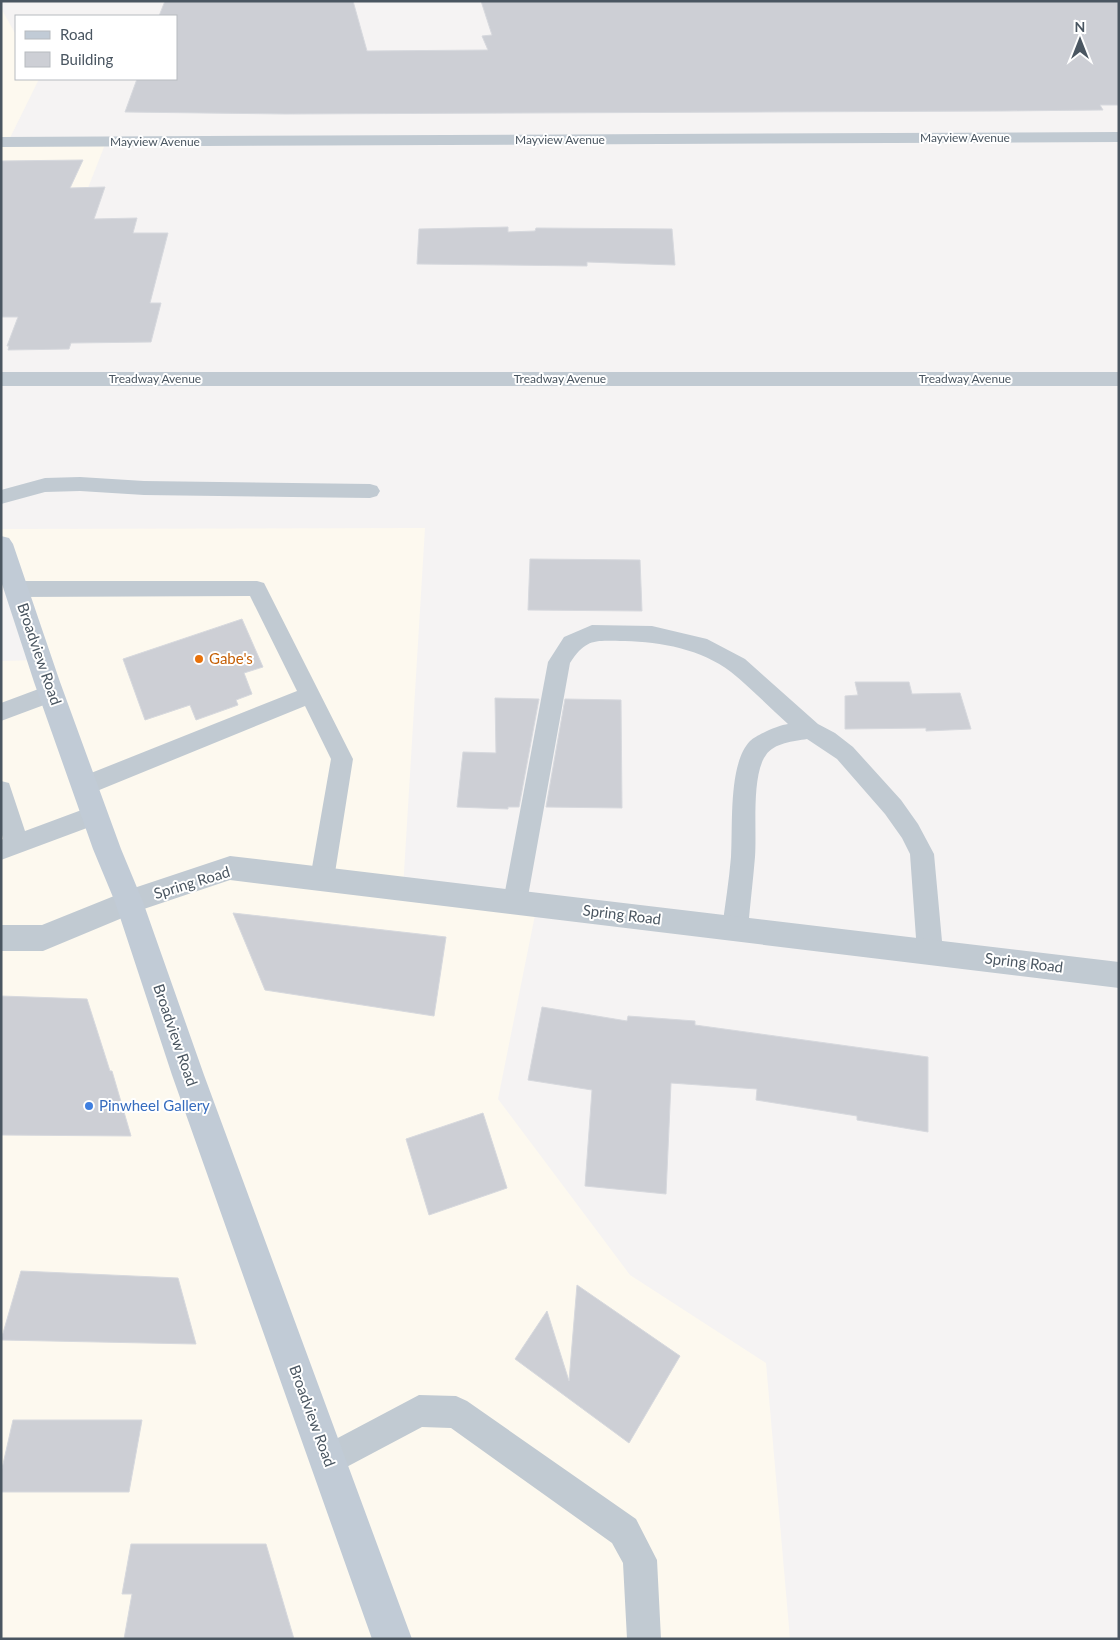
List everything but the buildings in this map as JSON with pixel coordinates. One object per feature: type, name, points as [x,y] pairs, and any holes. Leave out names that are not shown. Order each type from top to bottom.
[{"type":"main road","name":"Broadview Road","points":[[1,544],[84,786],[129,902],[188,1075],[392,1639]]},
{"type":"street","name":"Mayview Avenue","points":[[1,142],[1119,137]]},
{"type":"street","name":"Treadway Avenue","points":[[1,379],[1119,379]]},
{"type":"street","name":"Spring Road","points":[[1,938],[43,938],[129,902],[230,868],[1119,975]]},
{"type":"lane","points":[[1,497],[45,486],[80,484],[144,488],[370,491]]},
{"type":"lane","points":[[17,589],[256,588],[342,759],[322,879]]},
{"type":"lane","points":[[515,902],[559,662],[572,643],[592,634],[652,634],[698,645],[737,666],[810,730],[827,739],[845,753],[893,807],[910,831],[922,854],[930,952]]},
{"type":"lane","points":[[1,712],[52,693]]},
{"type":"lane","points":[[84,786],[310,695]]},
{"type":"lane","points":[[735,929],[743,856],[745,789],[748,765],[758,747],[784,733],[810,730]]},
{"type":"lane","points":[[1,790],[9,847],[95,815]]},
{"type":"lane","points":[[328,1460],[419,1411],[456,1412],[624,1531],[640,1560],[644,1639]]},
{"type":"shaded area","points":[[1,8],[15,33],[15,80],[39,80],[8,142],[106,142],[88,188],[1,188]]},
{"type":"shaded area","points":[[425,528],[403,889],[537,905],[498,1099],[630,1275],[766,1363],[790,1639],[1,1639],[1,661],[40,660],[1,544],[1,529]]},
{"type":"place","name":"Gabe's","points":[[199,659]]},
{"type":"place","name":"Pinwheel Gallery","points":[[89,1106]]}]
